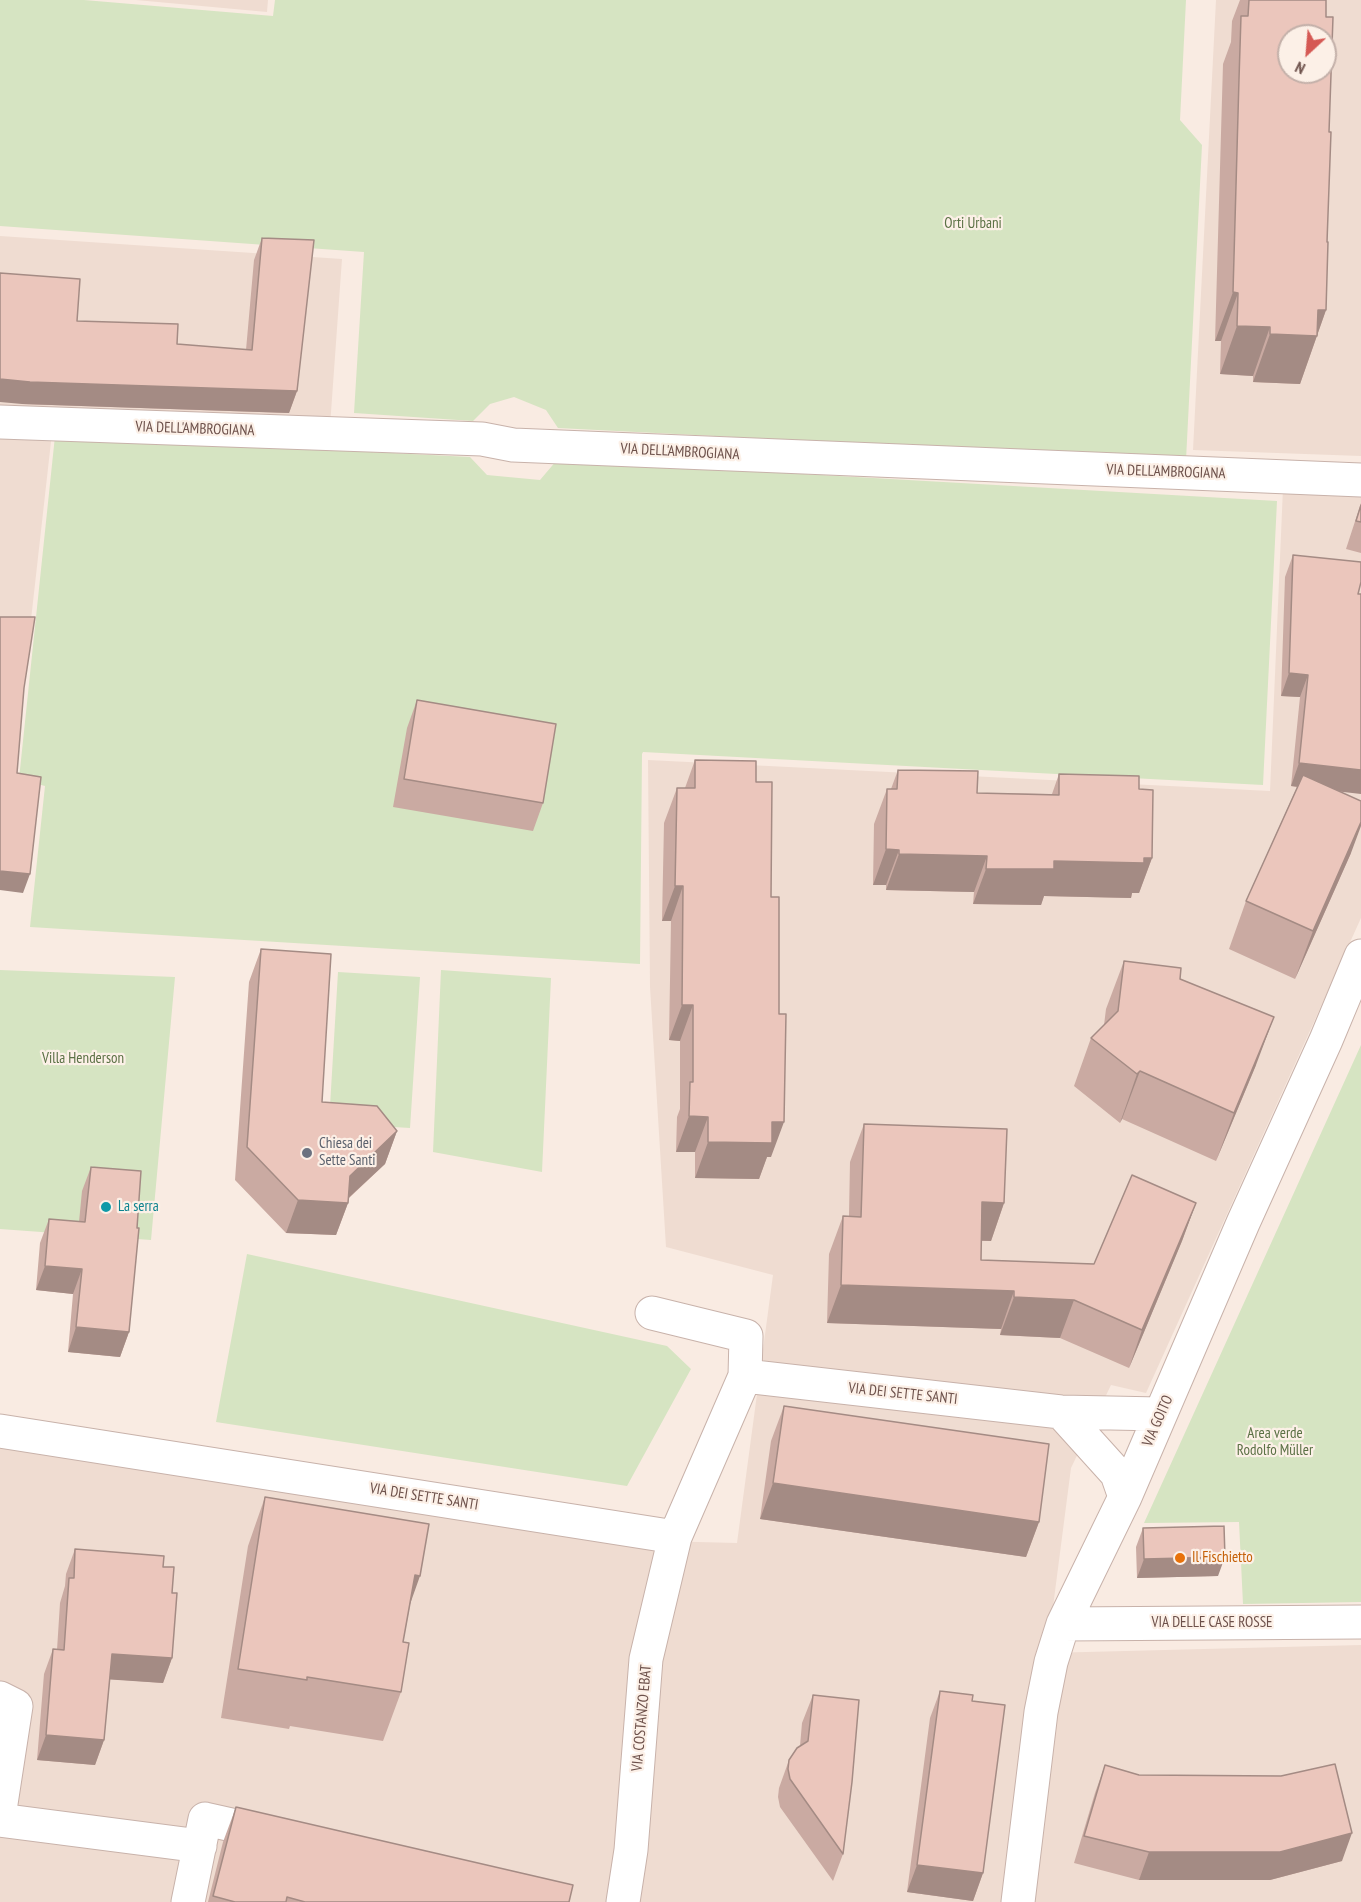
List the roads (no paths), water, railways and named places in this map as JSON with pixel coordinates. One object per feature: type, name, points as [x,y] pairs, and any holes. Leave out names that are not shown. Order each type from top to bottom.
[{"type":"street","name":"VIA DELL'AMBROGIANA","points":[[0,422],[482,439],[513,445],[1361,480]]},
{"type":"street","name":"VIA GOITO","points":[[1018,1902],[1041,1712],[1063,1624],[1125,1497],[1361,956]]},
{"type":"street","points":[[652,1313],[746,1336],[745,1376],[675,1537]]},
{"type":"street","name":"VIA DEI SETTE SANTI","points":[[745,1376],[1061,1412],[1160,1414]]},
{"type":"street","points":[[1061,1412],[1117,1474],[1125,1497]]},
{"type":"street","name":"VIA DEI SETTE SANTI","points":[[0,1431],[675,1537]]},
{"type":"street","name":"VIA COSTANZO EBAT","points":[[623,1902],[631,1851],[646,1659],[675,1537]]},
{"type":"street","name":"VIA DELLE CASE ROSSE","points":[[1063,1624],[1361,1622]]},
{"type":"street","points":[[0,1698],[16,1706],[0,1810]]},
{"type":"street","points":[[188,1902],[205,1819],[297,1840]]},
{"type":"street","points":[[0,1820],[200,1846]]},
{"type":"place","name":"Chiesa dei Sette Santi","points":[[307,1153]]},
{"type":"place","name":"La serra","points":[[106,1207]]},
{"type":"place","name":"Il Fischietto","points":[[1180,1558]]},
{"type":"park label","name":"Orti Urbani","points":[[973,224]]},
{"type":"park label","name":"Villa Henderson","points":[[83,1059]]},
{"type":"park label","name":"Area verde Rodolfo Müller","points":[[1275,1442]]}]
